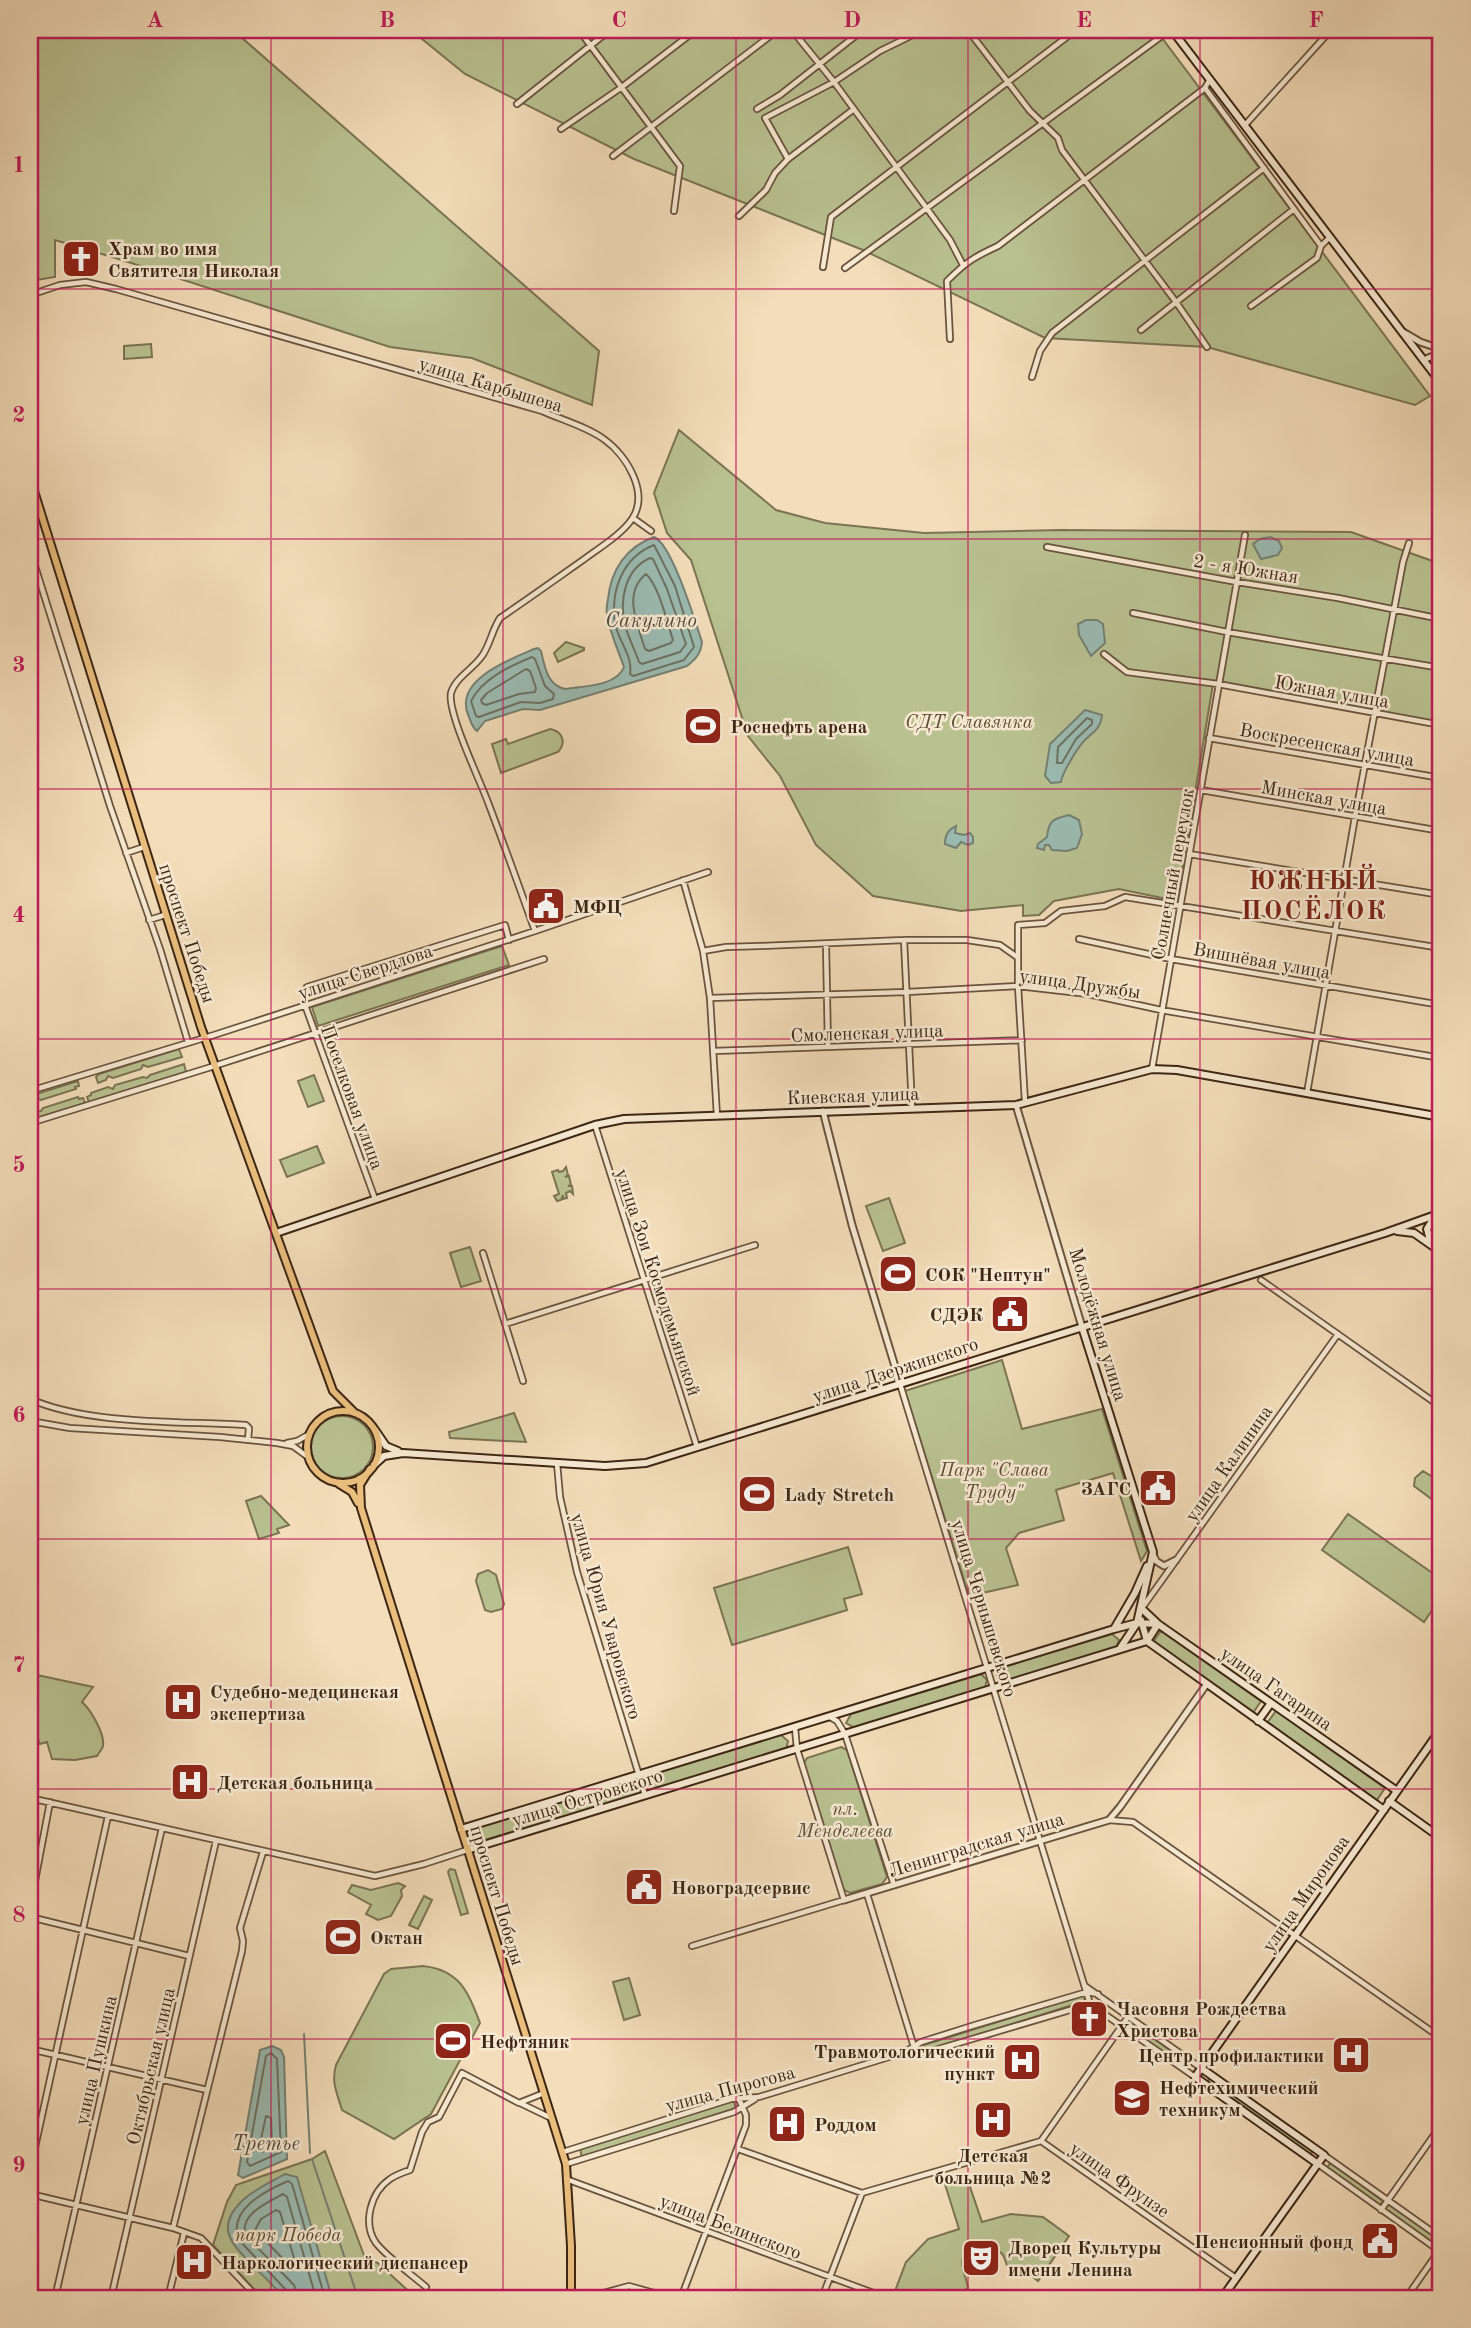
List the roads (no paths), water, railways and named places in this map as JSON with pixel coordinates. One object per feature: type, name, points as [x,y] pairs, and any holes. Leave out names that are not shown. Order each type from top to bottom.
[{"type":"main road","points":[[1171,30],[1441,383]]},
{"type":"main road","name":"проспект Победы","points":[[30,478],[205,1038],[333,1391],[330,1413]]},
{"type":"main road","name":"Киевская улица","points":[[275,1233],[595,1125],[624,1119],[1016,1105],[1152,1069],[1177,1070],[1441,1118]]},
{"type":"main road","points":[[1432,1244],[1427,1237],[1427,1229],[1439,1214]]},
{"type":"main road","name":"улица Дзержинского","points":[[372,1467],[384,1456],[403,1453],[606,1466],[670,1457],[1439,1214]]},
{"type":"main road","points":[[1385,1233],[1409,1231],[1441,1250]]},
{"type":"main road","name":"Молодёжная улица","points":[[1083,1327],[1153,1552]]},
{"type":"main road","name":"проспект Победы","points":[[333,1391],[354,1412]]},
{"type":"main road","points":[[375,1430],[379,1452],[364,1476],[351,1483],[335,1482],[316,1470],[308,1457],[308,1435],[315,1423],[330,1413],[343,1410],[354,1412],[368,1420],[375,1430],[386,1446],[403,1453]]},
{"type":"main road","name":"проспект Победы","points":[[361,1508],[360,1485],[372,1467]]},
{"type":"main road","name":"проспект Победы","points":[[335,1482],[352,1492],[361,1508],[563,2152],[571,2246],[571,2298]]},
{"type":"main road","points":[[1119,1649],[1139,1624],[1153,1552]]},
{"type":"main road","points":[[1119,1649],[1124,1641],[1114,1629],[1135,1594],[1153,1552]]},
{"type":"main road","name":"улица Гагарина","points":[[1142,1608],[1158,1624],[1396,1791]]},
{"type":"main road","points":[[1139,1624],[1147,1642]]},
{"type":"main road","name":"улица Островского","points":[[461,1829],[1114,1629],[1139,1624],[1158,1624]]},
{"type":"main road","points":[[1147,1642],[1158,1624]]},
{"type":"main road","name":"улица Островского","points":[[467,1850],[1147,1642]]},
{"type":"main road","name":"улица Гагарина","points":[[1147,1642],[1384,1810]]},
{"type":"main road","points":[[1258,1721],[1270,1703]]},
{"type":"main road","name":"улица Миронова","points":[[1195,2077],[1441,1729]]},
{"type":"main road","points":[[1390,1801],[1441,1838]]},
{"type":"main road","points":[[1201,2068],[1324,2155],[1222,2298]]},
{"type":"main road","points":[[1195,2077],[1318,2164]]},
{"type":"street","points":[[579,30],[680,166],[674,211]]},
{"type":"street","points":[[517,104],[610,30]]},
{"type":"street","points":[[561,129],[622,87],[696,30]]},
{"type":"street","points":[[613,156],[650,125],[778,30]]},
{"type":"street","points":[[792,30],[927,208],[950,240],[963,265]]},
{"type":"street","points":[[757,109],[780,95],[863,30]]},
{"type":"street","points":[[788,159],[765,118],[834,82],[880,51],[923,30]]},
{"type":"street","points":[[968,30],[1030,111],[1058,138],[1062,150],[1207,347]]},
{"type":"street","points":[[823,267],[831,217],[1076,30]]},
{"type":"street","points":[[845,268],[1171,30]]},
{"type":"street","points":[[1245,125],[1331,30]]},
{"type":"street","points":[[950,339],[947,281],[963,265],[971,258],[998,246],[1205,88],[1210,79]]},
{"type":"street","points":[[1205,88],[1321,246]]},
{"type":"street","points":[[739,216],[766,190],[775,173],[788,159],[854,109]]},
{"type":"street","points":[[1032,377],[1040,351],[1052,333],[1264,168]]},
{"type":"street","points":[[1141,330],[1294,209]]},
{"type":"street","points":[[1251,306],[1317,258],[1321,246],[1330,237]]},
{"type":"street","name":"улица Карбышева","points":[[30,295],[60,285],[86,282],[542,411],[602,437],[615,447],[626,461],[635,480],[637,506],[633,518]]},
{"type":"street","points":[[1402,331],[1441,351]]},
{"type":"street","points":[[1423,360],[1441,351]]},
{"type":"street","points":[[535,931],[453,712],[451,693],[459,680],[480,659],[500,618],[600,548],[633,518],[651,531]]},
{"type":"street","name":"Солнечный переулок","points":[[1152,1069],[1245,535]]},
{"type":"street","points":[[1307,1093],[1373,714],[1409,544]]},
{"type":"street","name":"2 - я Южная","points":[[1047,547],[1338,598],[1441,619]]},
{"type":"street","points":[[30,550],[188,1042]]},
{"type":"street","points":[[1133,613],[1227,632],[1441,668]]},
{"type":"street","name":"Южная улица","points":[[1104,654],[1127,672],[1218,684],[1373,714],[1441,724]]},
{"type":"street","name":"Воскресенская улица","points":[[1209,738],[1441,778]]},
{"type":"street","name":"Минская улица","points":[[1202,790],[1441,831]]},
{"type":"street","points":[[126,853],[144,847]]},
{"type":"street","points":[[1189,854],[1441,895]]},
{"type":"street","name":"улица Свердлова","points":[[30,1091],[509,940],[708,872]]},
{"type":"street","points":[[683,880],[703,951],[710,998],[717,1116]]},
{"type":"street","points":[[1025,1102],[1018,986],[1018,925],[1045,923],[1061,911],[1105,906],[1125,897],[1441,948]]},
{"type":"street","points":[[149,920],[165,915]]},
{"type":"street","points":[[307,988],[505,925],[509,940]]},
{"type":"street","name":"Вишнёвая улица","points":[[1079,939],[1171,959],[1441,1005]]},
{"type":"street","points":[[904,940],[912,1107]]},
{"type":"street","points":[[703,951],[726,947],[967,940],[1000,946],[1018,957]]},
{"type":"street","points":[[826,944],[828,1047]]},
{"type":"street","points":[[30,1123],[216,1066],[544,959]]},
{"type":"street","name":"улица Дружбы","points":[[710,998],[1018,986],[1088,994],[1161,1010],[1441,1058]]},
{"type":"street","name":"Поселковая улица","points":[[305,1005],[375,1199]]},
{"type":"street","name":"Смоленская улица","points":[[713,1051],[1022,1040]]},
{"type":"street","name":"Молодёжная улица","points":[[1016,1105],[1083,1327]]},
{"type":"street","name":"улица Чернышевского","points":[[822,1111],[852,1225],[1090,2004]]},
{"type":"street","name":"улица Зои Космодемьянской","points":[[595,1125],[698,1448]]},
{"type":"street","points":[[505,1324],[755,1245]]},
{"type":"street","points":[[483,1253],[523,1381]]},
{"type":"street","points":[[1252,1274],[1441,1407]]},
{"type":"street","name":"улица Калинина","points":[[1142,1608],[1338,1334]]},
{"type":"street","points":[[30,1399],[63,1410],[106,1416],[246,1425],[249,1428],[248,1440]]},
{"type":"street","points":[[30,1421],[70,1428],[279,1443],[293,1446],[308,1457]]},
{"type":"street","points":[[279,1443],[297,1441],[308,1435]]},
{"type":"street","name":"улица Юрия Уваровского","points":[[556,1463],[560,1497],[577,1572],[645,1795]]},
{"type":"street","points":[[1153,1552],[1160,1564],[1169,1565],[1176,1560]]},
{"type":"street","points":[[1109,1820],[1206,1685]]},
{"type":"street","points":[[830,1717],[837,1721],[845,1734],[894,1885]]},
{"type":"street","points":[[795,1728],[797,1749],[844,1900]]},
{"type":"street","name":"улица Островского","points":[[30,1798],[375,1876],[467,1850]]},
{"type":"street","points":[[30,1907],[50,1802]]},
{"type":"street","points":[[30,2170],[108,1816]]},
{"type":"street","points":[[1109,1820],[1133,1822],[1441,2038]]},
{"type":"street","name":"Ленинградская улица","points":[[692,1946],[1109,1820]]},
{"type":"street","name":"улица Пушкина","points":[[55,2298],[162,1828]]},
{"type":"street","name":"Октябрьская улица","points":[[111,2298],[216,1841]]},
{"type":"street","points":[[173,2228],[242,1951],[240,1928],[263,1852]]},
{"type":"street","points":[[867,1894],[916,2053]]},
{"type":"street","points":[[30,1917],[188,1956]]},
{"type":"street","points":[[1085,1985],[1201,2068]]},
{"type":"street","points":[[1087,1992],[1098,1994]]},
{"type":"street","name":"улица Пирогова","points":[[563,2152],[731,2099],[759,2097],[905,2052],[921,2042],[1087,1992]]},
{"type":"street","points":[[1090,2004],[1195,2077]]},
{"type":"street","name":"улица Пирогова","points":[[905,2052],[925,2053],[1090,2004]]},
{"type":"street","points":[[1041,2141],[1128,2017]]},
{"type":"street","points":[[30,2049],[207,2090]]},
{"type":"street","points":[[426,2287],[375,2242],[368,2224],[370,2208],[389,2179],[410,2170],[422,2132],[428,2122],[439,2117],[462,2073],[551,2118]]},
{"type":"street","points":[[519,2103],[544,2093]]},
{"type":"street","name":"улица Пирогова","points":[[566,2164],[734,2112],[759,2097]]},
{"type":"street","points":[[681,2298],[747,2125],[739,2099]]},
{"type":"street","points":[[1381,2210],[1441,2125]]},
{"type":"street","name":"улица Фрунзе","points":[[862,2193],[1041,2141],[1236,2278]]},
{"type":"street","points":[[738,2149],[862,2193],[822,2298]]},
{"type":"street","points":[[1324,2155],[1441,2238]]},
{"type":"street","points":[[1318,2164],[1441,2250],[1406,2298]]},
{"type":"street","name":"улица Белинского","points":[[566,2179],[887,2298]]},
{"type":"street","points":[[30,2194],[173,2228],[201,2238],[258,2298]]},
{"type":"street","points":[[168,2298],[184,2233]]},
{"type":"street","points":[[585,2298],[629,2286],[672,2298]]},
{"type":"water","name":"Сакулино","points":[[654,537],[668,553],[694,618],[702,642],[695,658],[687,666],[540,710],[523,709],[485,721],[477,731],[470,721],[466,704],[468,693],[485,674],[534,649],[541,651],[551,680],[566,689],[607,682],[620,673],[624,667],[607,613],[610,588],[616,569],[628,553]]},
{"type":"water","points":[[1270,537],[1279,541],[1282,548],[1278,555],[1261,559],[1253,544]]},
{"type":"water","points":[[1086,620],[1097,620],[1103,624],[1105,643],[1091,656],[1079,635],[1078,624]]},
{"type":"water","points":[[1085,710],[1102,715],[1100,724],[1077,750],[1061,782],[1051,783],[1045,776],[1050,744]]},
{"type":"water","points":[[1069,815],[1079,820],[1082,834],[1077,848],[1067,851],[1052,850],[1049,845],[1045,845],[1044,850],[1037,848],[1047,837],[1053,821]]},
{"type":"water","points":[[956,826],[955,833],[970,833],[973,843],[968,845],[961,842],[956,848],[945,844],[948,833]]},
{"type":"water","name":"Третье","points":[[272,2046],[281,2050],[284,2057],[287,2159],[243,2178],[238,2175],[260,2050]]},
{"type":"water","points":[[285,2174],[297,2177],[332,2298],[285,2298],[239,2251],[229,2236],[229,2219],[243,2200]]},
{"type":"waterway","points":[[304,2034],[310,2153]]},
{"type":"waterway","points":[[312,2159],[357,2295]]},
{"type":"place","name":"Храм во имя Святителя Николая","points":[[81,259]]},
{"type":"place","name":"Роснефть арена","points":[[703,726]]},
{"type":"place","name":"МФЦ","points":[[546,906]]},
{"type":"place","name":"СОК \"Нептун\"","points":[[898,1274]]},
{"type":"place","name":"СДЭК","points":[[1010,1314]]},
{"type":"place","name":"ЗАГС","points":[[1158,1488]]},
{"type":"place","name":"Lady Stretch","points":[[757,1494]]},
{"type":"place","name":"Судебно-медецинская экспертиза","points":[[183,1702]]},
{"type":"place","name":"Детская больница","points":[[190,1782]]},
{"type":"place","name":"Новоградсервис","points":[[644,1887]]},
{"type":"place","name":"Октан","points":[[343,1937]]},
{"type":"place","name":"Часовня Рождества Христова","points":[[1089,2019]]},
{"type":"place","name":"Нефтяник","points":[[453,2041]]},
{"type":"place","name":"Центр профилактики","points":[[1351,2055]]},
{"type":"place","name":"Травмотологический пункт","points":[[1022,2062]]},
{"type":"place","name":"Нефтехимический техникум","points":[[1132,2098]]},
{"type":"place","name":"Детская больница №2","points":[[993,2120]]},
{"type":"place","name":"Роддом","points":[[787,2124]]},
{"type":"place","name":"Пенсионный фонд","points":[[1380,2241]]},
{"type":"place","name":"Дворец Культуры имени Ленина","points":[[981,2258]]},
{"type":"place","name":"Наркологический диспансер","points":[[194,2262]]},
{"type":"district","name":"ЮЖНЫЙ ПОСЁЛОК","points":[[1314,895]]},
{"type":"park label","name":"СДТ Славянка","points":[[969,721]]},
{"type":"park label","name":"Парк \"Слава Труду\"","points":[[994,1480]]},
{"type":"park label","name":"пл. Менделеева","points":[[845,1819]]},
{"type":"park label","name":"парк Победa","points":[[288,2234]]}]
